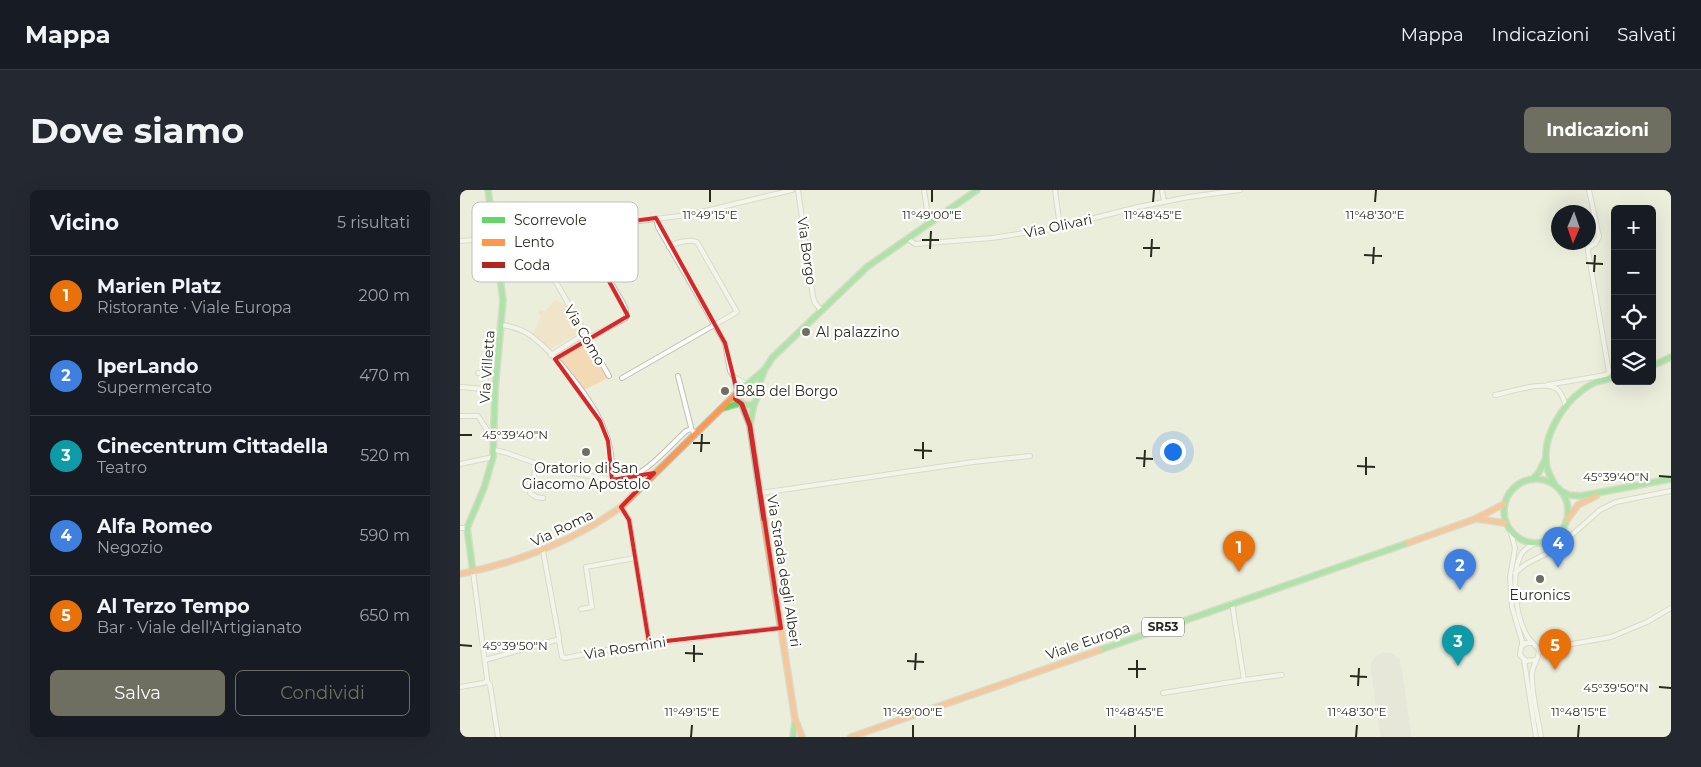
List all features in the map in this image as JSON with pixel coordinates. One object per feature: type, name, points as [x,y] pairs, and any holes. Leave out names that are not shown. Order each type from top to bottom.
[{"type":"main road","name":"Via Roma","points":[[460,574],[526,558],[543,551],[583,532],[621,507],[722,408],[741,386],[747,384],[764,369],[772,358],[867,267],[977,190]]},
{"type":"main road","name":"Via Villetta","points":[[467,528],[484,488],[494,457],[494,390],[503,300],[501,282]]},
{"type":"main road","points":[[1656,364],[1669,359]]},
{"type":"main road","name":"Via Roma","points":[[722,408],[741,404],[750,406],[754,404],[758,399],[764,369]]},
{"type":"main road","points":[[1533,479],[1540,472],[1546,457],[1549,439],[1566,406],[1594,383],[1611,378]]},
{"type":"main road","points":[[747,384],[756,388],[758,394]]},
{"type":"main road","points":[[737,392],[741,404]]},
{"type":"main road","name":"Via Strada degli Alberi","points":[[741,404],[750,425],[795,719],[802,737]]},
{"type":"main road","name":"Via Strada degli Alberi","points":[[750,425],[754,404]]},
{"type":"main road","points":[[1546,457],[1550,478],[1561,491],[1569,495],[1575,496],[1613,491],[1671,479]]},
{"type":"main road","points":[[1533,479],[1544,480],[1555,485]]},
{"type":"main road","name":"SR53","points":[[1504,504],[1514,487],[1533,479]]},
{"type":"main road","points":[[1561,491],[1568,505],[1567,520]]},
{"type":"main road","points":[[1504,504],[1505,523],[1511,532],[1524,542],[1535,544],[1551,540],[1558,535],[1572,510],[1579,504],[1593,497],[1613,491]]},
{"type":"main road","name":"Viale Europa","points":[[851,737],[1475,519],[1504,504]]},
{"type":"main road","name":"Viale Europa","points":[[1475,519],[1505,523]]},
{"type":"main road","points":[[467,528],[473,572]]},
{"type":"main road","name":"Via Strada degli Alberi","points":[[793,737],[795,719]]},
{"type":"street","points":[[638,220],[701,212],[792,190]]},
{"type":"street","name":"Via Borgo","points":[[798,190],[813,297],[815,304],[821,310]]},
{"type":"street","points":[[924,190],[928,216],[931,222]]},
{"type":"street","points":[[1055,190],[1060,227]]},
{"type":"street","points":[[1162,190],[1164,202]]},
{"type":"street","name":"Via Olivari","points":[[907,238],[915,244],[992,238],[1060,227],[1164,202],[1240,190]]},
{"type":"street","points":[[1495,395],[1606,375],[1609,372],[1588,252],[1588,248],[1595,244],[1599,237],[1589,190]]},
{"type":"street","points":[[656,218],[658,227],[669,247],[725,343],[730,371],[734,377],[737,392]]},
{"type":"street","points":[[622,378],[737,312],[700,245],[694,240],[677,243],[669,247]]},
{"type":"street","name":"Via Como","points":[[556,282],[609,376]]},
{"type":"street","points":[[551,355],[581,336],[593,336],[626,318],[623,303],[610,282]]},
{"type":"street","points":[[502,325],[513,327],[530,335],[551,355],[588,399],[598,416],[608,441],[612,480]]},
{"type":"street","points":[[554,359],[583,342],[586,337]]},
{"type":"street","points":[[478,373],[486,374],[485,389]]},
{"type":"street","points":[[678,376],[690,429]]},
{"type":"street","points":[[734,377],[747,384]]},
{"type":"street","points":[[1547,385],[1558,390],[1566,406]]},
{"type":"street","points":[[460,387],[494,390]]},
{"type":"street","points":[[460,416],[478,416],[489,433],[495,434]]},
{"type":"street","points":[[690,429],[696,434]]},
{"type":"street","points":[[494,450],[574,474],[619,481],[629,479],[652,463],[690,429]]},
{"type":"street","points":[[761,493],[973,462],[1030,456]]},
{"type":"street","points":[[460,464],[494,457]]},
{"type":"street","points":[[537,463],[530,493],[536,498],[543,498]]},
{"type":"street","points":[[652,463],[659,470]]},
{"type":"street","points":[[1515,573],[1526,564],[1557,548],[1592,516],[1608,506],[1616,502],[1671,491]]},
{"type":"street","points":[[621,507],[628,520],[649,644]]},
{"type":"street","points":[[460,528],[467,528]]},
{"type":"street","points":[[1511,532],[1515,548],[1510,577],[1512,607],[1522,640],[1520,652],[1524,660],[1536,737]]},
{"type":"street","points":[[1535,544],[1522,554],[1515,573],[1514,584],[1526,637],[1539,650],[1535,660],[1532,680],[1542,737]]},
{"type":"street","points":[[485,660],[558,640],[543,551]]},
{"type":"street","points":[[581,609],[592,607],[586,567],[634,558]]},
{"type":"street","points":[[473,572],[487,681],[490,685],[498,737]]},
{"type":"street","points":[[1232,604],[1244,680]]},
{"type":"street","points":[[1539,650],[1611,638],[1647,622],[1671,608]]},
{"type":"street","name":"Via Rosmini","points":[[558,640],[562,656],[565,658],[617,648],[781,628]]},
{"type":"street","points":[[1521,647],[1526,643],[1532,642]]},
{"type":"street","points":[[1524,660],[1529,662],[1535,660]]},
{"type":"street","points":[[1163,693],[1282,675]]},
{"type":"street","points":[[460,687],[487,681]]},
{"type":"highlighted area","points":[[656,218],[725,343],[737,391],[735,399],[742,404],[750,425],[781,628],[649,643],[629,520],[621,507],[654,473],[612,480],[608,441],[600,421],[555,359],[628,316],[580,228]]},
{"type":"shaded area","points":[[555,300],[566,305],[579,333],[551,349],[533,334],[540,317],[538,312],[540,310],[545,311]]},
{"type":"shaded area","points":[[584,344],[588,345],[608,378],[584,390],[560,359]]},
{"type":"shaded area","points":[[745,388],[751,388],[755,395],[751,402],[745,402],[741,398],[741,392]]},
{"type":"runway","points":[[1386,668],[1396,737]]},
{"type":"traffic: fast","points":[[488,190],[490,202]]},
{"type":"traffic: fast","points":[[750,424],[754,404],[758,396],[759,384],[772,358],[867,267],[977,190]]},
{"type":"traffic: fast","points":[[473,572],[467,528],[484,488],[493,457],[495,390],[503,300],[501,282]]},
{"type":"traffic: fast","points":[[1656,364],[1671,357]]},
{"type":"traffic: fast","points":[[748,384],[764,370]]},
{"type":"traffic: fast","points":[[1555,485],[1548,471],[1546,458],[1547,445],[1557,419],[1574,397],[1585,388],[1596,382],[1611,378]]},
{"type":"traffic: fast","points":[[754,404],[747,405],[741,402],[737,393],[738,389],[744,385],[749,385],[758,393]]},
{"type":"traffic: fast","points":[[723,408],[740,403]]},
{"type":"traffic: fast","points":[[1533,479],[1546,458]]},
{"type":"traffic: fast","points":[[1530,479],[1542,479],[1559,488],[1566,499],[1568,511],[1566,523],[1559,534],[1542,543],[1530,543],[1518,538],[1509,529],[1504,517],[1504,505],[1509,493],[1518,484],[1530,479]]},
{"type":"traffic: fast","points":[[1561,491],[1569,495],[1581,496],[1671,479]]},
{"type":"traffic: fast","points":[[1100,650],[1408,543]]},
{"type":"traffic: fast","points":[[793,737],[795,722]]},
{"type":"traffic: slow","points":[[460,574],[524,557],[544,549],[583,531],[621,507],[737,393]]},
{"type":"traffic: slow","points":[[1567,520],[1578,505],[1596,496]]},
{"type":"traffic: slow","points":[[1408,543],[1475,519],[1504,504]]},
{"type":"traffic: slow","points":[[764,519],[795,719],[802,737]]},
{"type":"traffic: slow","points":[[1477,519],[1505,523]]},
{"type":"traffic: slow","points":[[851,737],[1100,650]]},
{"type":"traffic: jam","points":[[742,404],[750,425],[764,519]]},
{"type":"place","name":"Al palazzino","points":[[806,332]]},
{"type":"place","name":"B&B del Borgo","points":[[725,391]]},
{"type":"place","name":"Oratorio di San Giacomo Apostolo","points":[[586,452]]},
{"type":"place","name":"Alfa Romeo","points":[[1558,568]]},
{"type":"place","name":"Marien Platz","points":[[1239,572]]},
{"type":"place","name":"Euronics","points":[[1540,579]]},
{"type":"place","name":"IperLando","points":[[1460,590]]},
{"type":"place","name":"Cinecentrum Cittadella","points":[[1458,666]]},
{"type":"place","name":"Al Terzo Tempo","points":[[1555,670]]}]
